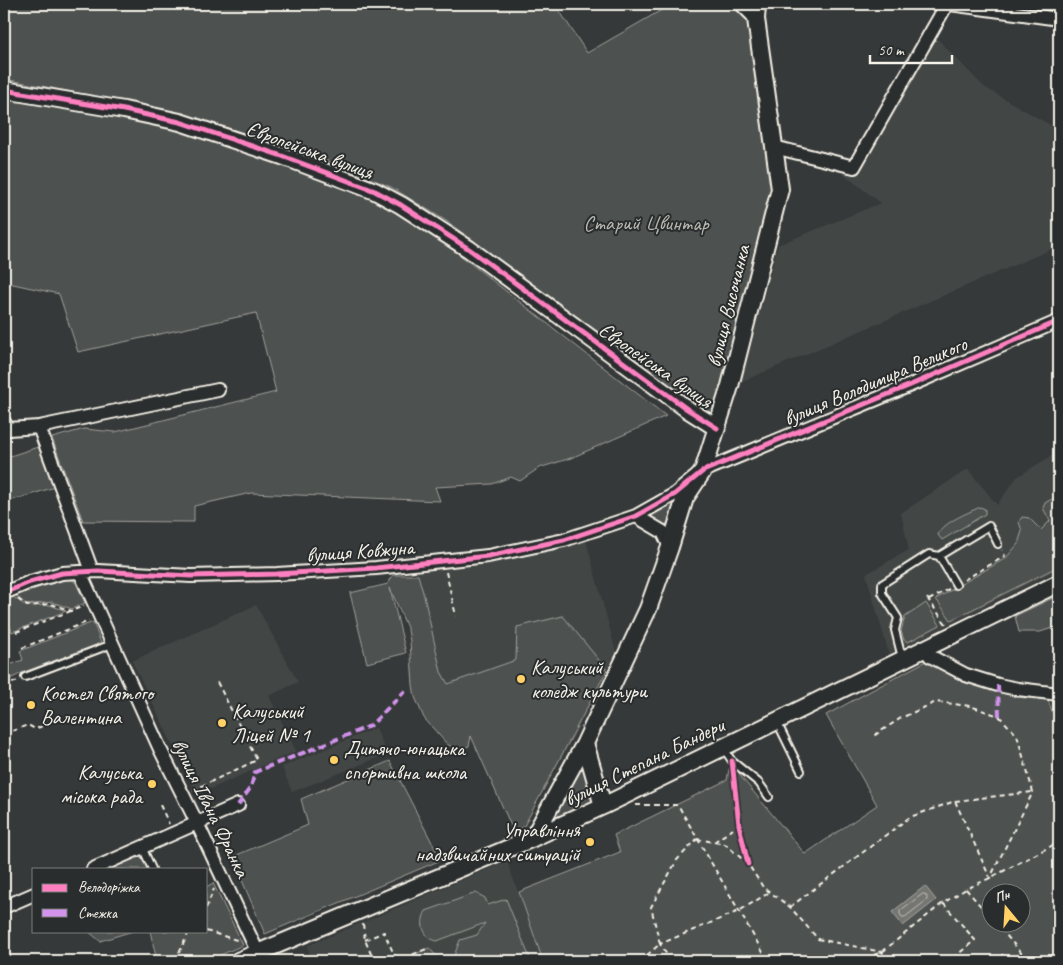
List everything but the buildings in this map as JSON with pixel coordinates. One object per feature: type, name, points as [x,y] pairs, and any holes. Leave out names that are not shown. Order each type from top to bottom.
[{"type":"street","points":[[741,4],[756,12]]},
{"type":"street","points":[[774,147],[854,167],[948,4],[1059,19]]},
{"type":"street","name":"вулиця Височанка","points":[[533,838],[585,743],[648,609],[685,498],[703,471],[730,386],[780,189],[756,12]]},
{"type":"street","name":"Європейська вулиця","points":[[4,90],[124,110],[180,122],[282,156],[375,191],[401,204],[469,249],[687,410],[717,428]]},
{"type":"street","name":"вулиця Володимира Великого","points":[[703,471],[1059,321]]},
{"type":"street","points":[[4,422],[8,429],[39,427],[218,390]]},
{"type":"street","name":"вулиця Івана Франка","points":[[39,427],[112,644],[258,953]]},
{"type":"street","name":"вулиця Ковжуна","points":[[9,595],[30,582],[62,573],[86,571],[192,576],[277,574],[376,568],[488,556],[564,540],[636,516],[675,494],[703,471]]},
{"type":"street","points":[[636,516],[663,532],[670,547]]},
{"type":"street","name":"вулиця Степана Бандери","points":[[238,961],[533,838],[604,806],[1059,583]]},
{"type":"street","points":[[926,649],[930,656],[966,676],[1018,689],[1059,694]]},
{"type":"street","points":[[585,743],[604,806]]},
{"type":"street","points":[[94,868],[238,805]]},
{"type":"street","points":[[4,907],[32,895]]},
{"type":"lane","points":[[902,660],[895,630],[898,618],[882,593],[882,584],[929,554],[939,556],[989,526],[998,544]]},
{"type":"lane","points":[[939,556],[956,585]]},
{"type":"lane","points":[[25,677],[112,644]]},
{"type":"lane","points":[[776,721],[801,771]]},
{"type":"lane","points":[[723,748],[732,761],[759,783],[769,797]]},
{"type":"lane","points":[[142,847],[152,868]]},
{"type":"path","points":[[948,628],[928,599],[1006,556],[998,544]]},
{"type":"path","points":[[444,565],[456,616]]},
{"type":"path","points":[[9,595],[27,606],[51,604],[72,610]]},
{"type":"path","points":[[16,632],[86,605]]},
{"type":"path","points":[[22,648],[92,620]]},
{"type":"path","points":[[4,687],[25,677]]},
{"type":"path","points":[[189,792],[257,760],[216,680]]},
{"type":"path","points":[[872,737],[901,718],[936,702],[970,706],[999,716],[1017,735],[1033,792],[990,878]]},
{"type":"path","points":[[4,734],[28,725],[35,729],[58,720]]},
{"type":"path","points":[[790,907],[910,817],[955,801],[1033,792]]},
{"type":"path","points":[[955,801],[990,878]]},
{"type":"path","points":[[160,805],[171,828]]},
{"type":"path","points":[[635,805],[678,805],[768,961]]},
{"type":"path","points":[[738,816],[741,835]]},
{"type":"path","points":[[714,842],[739,825]]},
{"type":"path","points":[[698,839],[726,844],[748,864],[763,887],[790,907],[818,939],[882,952],[889,961]]},
{"type":"path","points":[[671,961],[660,944],[651,907],[677,860],[698,839]]},
{"type":"path","points":[[857,961],[882,952],[942,903],[1059,842]]},
{"type":"path","points":[[746,854],[748,864]]},
{"type":"path","points":[[208,903],[217,883]]},
{"type":"path","points":[[966,889],[980,905]]},
{"type":"path","points":[[640,961],[660,944],[739,910],[770,892]]},
{"type":"path","points":[[942,903],[975,940],[950,961]]},
{"type":"path","points":[[364,926],[365,940],[374,961]]},
{"type":"path","points":[[175,961],[189,932]]},
{"type":"path","points":[[208,932],[245,943]]},
{"type":"path","points":[[365,940],[384,932],[397,961],[429,948]]},
{"type":"path","points":[[1004,932],[1028,961]]},
{"type":"path","points":[[1020,961],[1022,954]]},
{"type":"path","points":[[984,961],[1003,955],[1003,961]]},
{"type":"shaded area","points":[[928,29],[984,87],[1059,130],[1059,246],[741,382],[778,245],[881,203],[843,174]]},
{"type":"shaded area","points":[[1059,451],[1059,569],[889,654],[866,574],[909,550],[901,513],[968,469],[997,505],[1017,477]]},
{"type":"shaded area","name":"Калуський коледж культури","points":[[586,540],[616,652],[575,734],[524,826],[518,830],[512,828],[459,707],[441,687],[408,571],[490,562],[563,547]]},
{"type":"shaded area","name":"Калуський Ліцей № 1","points":[[256,605],[298,682],[269,696],[296,751],[197,795],[132,661]]},
{"type":"shaded area","name":"Дитячо-юнацька спортивна школа","points":[[376,728],[387,754],[292,792],[282,767]]},
{"type":"shaded area","points":[[507,861],[543,961],[313,961],[307,946]]},
{"type":"green space","name":"Старий Цвинтар","points":[[4,4],[563,4],[557,7],[587,53],[672,4],[738,4],[756,19],[780,189],[717,428],[448,222],[391,187],[308,153],[228,128],[136,104],[4,79]]},
{"type":"green space","points":[[4,99],[174,126],[312,173],[382,202],[420,224],[666,416],[571,458],[539,468],[520,481],[511,477],[492,484],[435,487],[440,501],[251,493],[194,506],[194,522],[83,521],[52,438],[84,429],[115,432],[276,392],[256,313],[78,352],[59,294],[4,282]]},
{"type":"green space","points":[[41,446],[55,487],[4,502],[4,458]]},
{"type":"green space","points":[[1059,495],[1059,566],[951,620],[936,599],[1006,558],[1018,544],[1022,531],[1019,522],[1022,517],[1029,518],[1041,530],[1050,521],[1043,508],[1045,503]]},
{"type":"green space","points":[[675,501],[669,523],[664,525],[652,517],[651,514]]},
{"type":"green space","points":[[980,507],[985,509],[985,514],[942,540],[938,535],[950,522]]},
{"type":"green space","points":[[393,575],[418,575],[441,672],[448,684],[516,660],[517,627],[563,616],[607,670],[524,826],[518,830],[512,828],[471,736],[469,746],[458,750],[447,744],[424,718],[415,697],[408,630],[390,588],[406,653],[367,663],[350,593],[388,584]]},
{"type":"green space","points":[[69,577],[76,583],[85,603],[72,609],[52,602],[27,605],[16,596],[64,578]]},
{"type":"green space","points":[[1059,595],[1059,626],[1040,632],[1019,632],[1015,616]]},
{"type":"green space","points":[[13,597],[26,606],[50,605],[66,611],[12,632],[4,610],[4,601]]},
{"type":"green space","points":[[926,603],[940,625],[908,642],[904,640],[901,631],[905,617]]},
{"type":"green space","points":[[93,622],[101,643],[24,672],[4,682],[4,667],[23,660],[20,651]]},
{"type":"green space","points":[[926,661],[963,682],[1016,697],[1048,700],[1059,730],[1059,961],[543,961],[519,892],[620,852],[614,835],[727,780],[731,758],[742,778],[805,854],[877,805],[826,715]]},
{"type":"green space","points":[[583,758],[594,800],[556,817],[553,814]]},
{"type":"green space","points":[[390,761],[441,860],[265,934],[232,857],[308,825],[301,799]]},
{"type":"green space","points":[[140,851],[148,868],[102,868]]},
{"type":"green space","points":[[213,883],[243,945],[207,961],[157,961],[150,932],[208,932],[208,886]]},
{"type":"green space","points":[[476,893],[485,898],[488,905],[506,899],[531,961],[452,961],[460,940],[477,935],[485,923],[437,941],[428,937],[423,925],[426,911]]},
{"type":"green space","points":[[89,932],[130,932],[100,941]]},
{"type":"green space","points":[[429,948],[441,961],[399,961]]},
{"type":"water","points":[[925,886],[936,900],[903,926],[892,912]]},
{"type":"marked path","points":[[998,685],[999,716]]},
{"type":"marked path","points":[[238,805],[251,787],[255,772],[370,726],[407,689]]},
{"type":"cycle path","points":[[4,90],[124,110],[180,122],[282,156],[375,191],[401,205],[469,249],[687,409],[717,428]]},
{"type":"cycle path","points":[[4,593],[30,582],[62,573],[98,571],[191,576],[277,574],[376,568],[488,556],[564,540],[636,516],[675,494],[703,471],[1059,321]]},
{"type":"cycle path","points":[[732,761],[739,825],[748,864]]},
{"type":"place","name":"Калуський коледж культури","points":[[521,679]]},
{"type":"place","name":"Костел Святого Валентина","points":[[31,705]]},
{"type":"place","name":"Калуський Ліцей № 1","points":[[222,723]]},
{"type":"place","name":"Дитячо-юнацька спортивна школа","points":[[334,760]]},
{"type":"place","name":"Калуська міська рада","points":[[152,784]]},
{"type":"place","name":"Управління надзвичайних ситуацій","points":[[590,842]]}]
